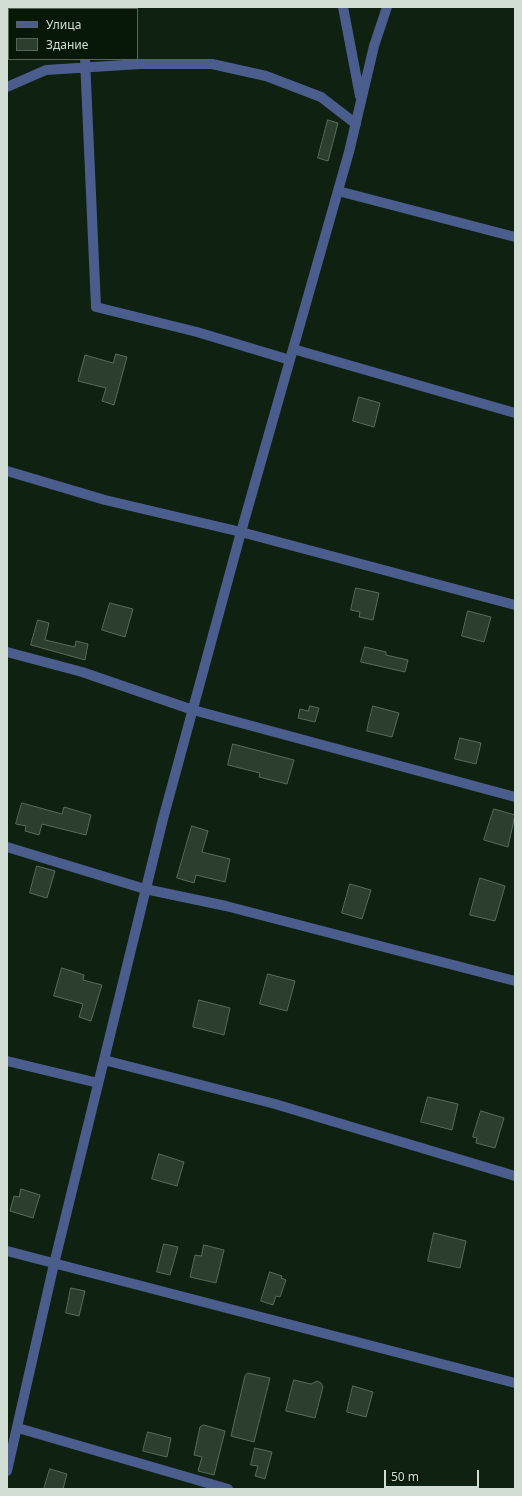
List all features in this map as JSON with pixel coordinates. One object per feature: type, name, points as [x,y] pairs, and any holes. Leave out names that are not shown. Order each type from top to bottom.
[{"type":"street","points":[[343,7],[361,100]]},
{"type":"street","points":[[7,1471],[11,1438],[18,1428],[54,1264],[145,889],[241,532],[338,191],[356,124],[374,46],[387,7]]},
{"type":"street","points":[[7,87],[46,70],[85,63],[212,64],[266,76],[321,97],[356,124]]},
{"type":"street","points":[[85,63],[96,307],[197,332],[290,360]]},
{"type":"street","points":[[338,191],[515,237]]},
{"type":"street","points":[[293,349],[515,412]]},
{"type":"street","points":[[7,471],[105,500],[241,532],[515,605]]},
{"type":"street","points":[[7,652],[82,672],[193,710],[515,797]]},
{"type":"street","points":[[7,847],[145,889],[226,906],[515,981]]},
{"type":"street","points":[[104,1060],[275,1104],[515,1176]]},
{"type":"street","points":[[7,1061],[98,1083]]},
{"type":"street","points":[[7,1251],[515,1383]]},
{"type":"street","points":[[18,1428],[228,1489]]},
{"type":"building","points":[[328,120],[338,123],[328,161],[318,158]]},
{"type":"building","points":[[116,354],[127,357],[114,405],[102,401],[106,388],[78,381],[85,355],[113,363]]},
{"type":"building","points":[[359,397],[380,403],[374,427],[353,421]]},
{"type":"building","points":[[356,588],[379,593],[373,620],[359,617],[360,612],[351,610]]},
{"type":"building","points":[[110,603],[133,609],[125,637],[102,630]]},
{"type":"building","points":[[468,611],[491,617],[484,642],[462,636]]},
{"type":"building","points":[[38,620],[49,623],[45,640],[75,647],[76,641],[88,644],[85,660],[31,645]]},
{"type":"building","points":[[365,647],[386,652],[386,655],[408,660],[405,672],[361,662]]},
{"type":"building","points":[[310,706],[319,708],[315,722],[298,718],[300,709],[308,711]]},
{"type":"building","points":[[373,706],[399,713],[392,737],[367,731]]},
{"type":"building","points":[[460,738],[481,743],[476,764],[455,759]]},
{"type":"building","points":[[233,744],[294,760],[287,784],[259,777],[260,773],[228,765]]},
{"type":"building","points":[[22,803],[62,814],[64,807],[91,815],[86,835],[42,824],[39,835],[25,831],[26,826],[16,824]]},
{"type":"building","points":[[494,809],[515,815],[508,847],[484,840]]},
{"type":"building","points":[[192,826],[208,831],[202,852],[230,859],[225,882],[196,875],[194,883],[177,878]]},
{"type":"building","points":[[37,866],[55,871],[47,898],[30,893]]},
{"type":"building","points":[[480,878],[505,886],[495,921],[470,915]]},
{"type":"building","points":[[350,884],[371,890],[362,919],[342,913]]},
{"type":"building","points":[[62,968],[84,975],[83,980],[102,985],[91,1021],[79,1017],[83,1004],[54,996]]},
{"type":"building","points":[[268,974],[295,981],[287,1011],[260,1004]]},
{"type":"building","points":[[199,1000],[230,1008],[224,1035],[193,1027]]},
{"type":"building","points":[[428,1097],[458,1104],[452,1130],[421,1122]]},
{"type":"building","points":[[481,1111],[504,1118],[495,1148],[476,1143],[477,1138],[473,1137]]},
{"type":"building","points":[[159,1154],[184,1162],[177,1186],[152,1179]]},
{"type":"building","points":[[21,1189],[40,1195],[33,1218],[10,1211],[14,1196],[19,1197]]},
{"type":"building","points":[[434,1233],[466,1241],[460,1268],[428,1261]]},
{"type":"building","points":[[164,1244],[178,1247],[170,1275],[157,1272]]},
{"type":"building","points":[[204,1245],[224,1250],[216,1283],[190,1277],[195,1255],[201,1256]]},
{"type":"building","points":[[270,1272],[282,1276],[281,1278],[286,1280],[280,1297],[276,1296],[273,1305],[261,1301]]},
{"type":"building","points":[[71,1288],[85,1291],[79,1316],[66,1313]]},
{"type":"building","points":[[248,1373],[270,1378],[254,1442],[231,1436],[245,1376]]},
{"type":"building","points":[[294,1380],[311,1384],[317,1381],[321,1383],[323,1387],[315,1418],[286,1411]]},
{"type":"building","points":[[353,1386],[373,1392],[366,1417],[347,1412]]},
{"type":"building","points":[[204,1425],[225,1431],[214,1475],[198,1471],[202,1457],[194,1455],[200,1427]]},
{"type":"building","points":[[148,1432],[171,1438],[167,1457],[143,1451]]},
{"type":"building","points":[[255,1448],[272,1452],[265,1479],[255,1476],[258,1466],[251,1465]]},
{"type":"building","points":[[50,1469],[67,1474],[63,1489],[44,1489]]}]
